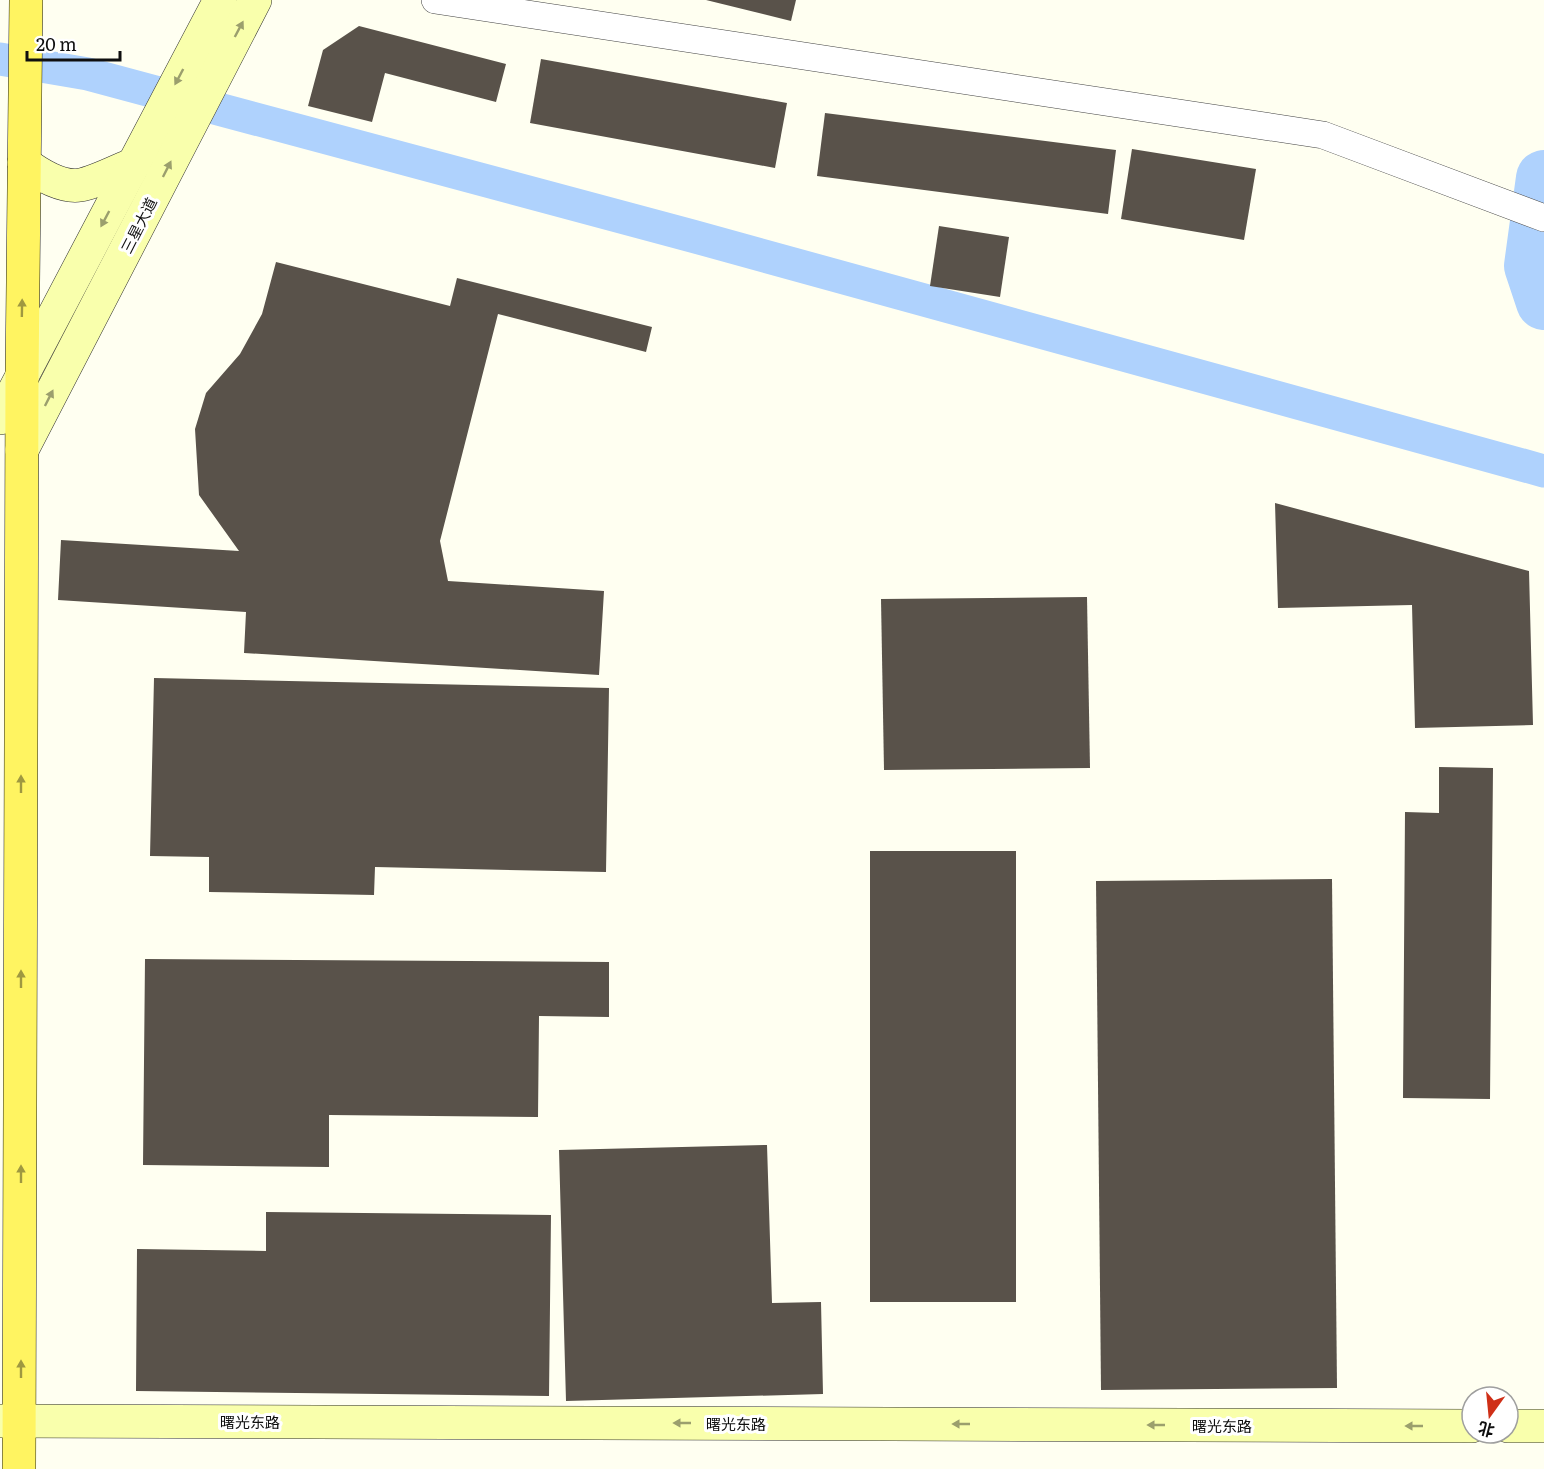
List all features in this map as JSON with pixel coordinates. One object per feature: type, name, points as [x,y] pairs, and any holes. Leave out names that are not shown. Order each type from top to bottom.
[{"type":"main road","points":[[19,1469],[10,1421],[26,0]]},
{"type":"main road","name":"三星大道","points":[[211,51],[220,0]]},
{"type":"main road","name":"三星大道","points":[[22,450],[176,117],[211,51],[255,0]]},
{"type":"main road","name":"三星大道","points":[[0,418],[134,164],[176,117]]},
{"type":"main road","points":[[24,163],[42,176],[70,185],[81,185],[134,164]]},
{"type":"main road","name":"曙光东路","points":[[10,1421],[1460,1426]]},
{"type":"main road","points":[[1520,1426],[1544,1426]]},
{"type":"street","points":[[435,0],[1323,135],[1544,218]]},
{"type":"building","points":[[706,0],[796,0],[791,21]]},
{"type":"building","points":[[359,26],[506,64],[496,102],[385,73],[372,122],[308,106],[323,50]]},
{"type":"building","points":[[541,59],[787,103],[775,168],[530,123]]},
{"type":"building","points":[[825,113],[1116,150],[1108,214],[817,176]]},
{"type":"building","points":[[1132,149],[1256,169],[1244,240],[1121,219]]},
{"type":"building","points":[[939,226],[1009,237],[1000,297],[930,286]]},
{"type":"building","points":[[276,262],[450,306],[457,278],[652,327],[646,352],[498,314],[440,541],[448,581],[604,591],[599,675],[244,653],[246,612],[58,600],[61,540],[239,551],[199,495],[195,429],[206,393],[240,354],[262,314]]},
{"type":"building","points":[[1275,503],[1529,571],[1533,725],[1415,728],[1412,605],[1278,608]]},
{"type":"building","points":[[1087,597],[1090,768],[884,770],[881,599]]},
{"type":"building","points":[[154,678],[609,688],[606,872],[375,867],[374,895],[209,892],[209,857],[150,856]]},
{"type":"building","points":[[1439,767],[1493,768],[1490,1099],[1403,1098],[1405,812],[1439,813]]},
{"type":"building","points":[[870,851],[1016,851],[1016,1302],[870,1302]]},
{"type":"building","points":[[1332,879],[1337,1388],[1101,1390],[1096,881]]},
{"type":"building","points":[[145,959],[609,962],[609,1017],[539,1016],[538,1117],[329,1115],[329,1167],[143,1165]]},
{"type":"building","points":[[767,1145],[772,1303],[821,1302],[823,1394],[566,1401],[559,1150]]},
{"type":"building","points":[[266,1212],[551,1215],[549,1396],[136,1391],[137,1249],[266,1251]]},
{"type":"waterway","points":[[0,59],[88,74],[692,236],[1544,471]]},
{"type":"waterway","points":[[1544,178],[1532,266],[1544,302]]}]
